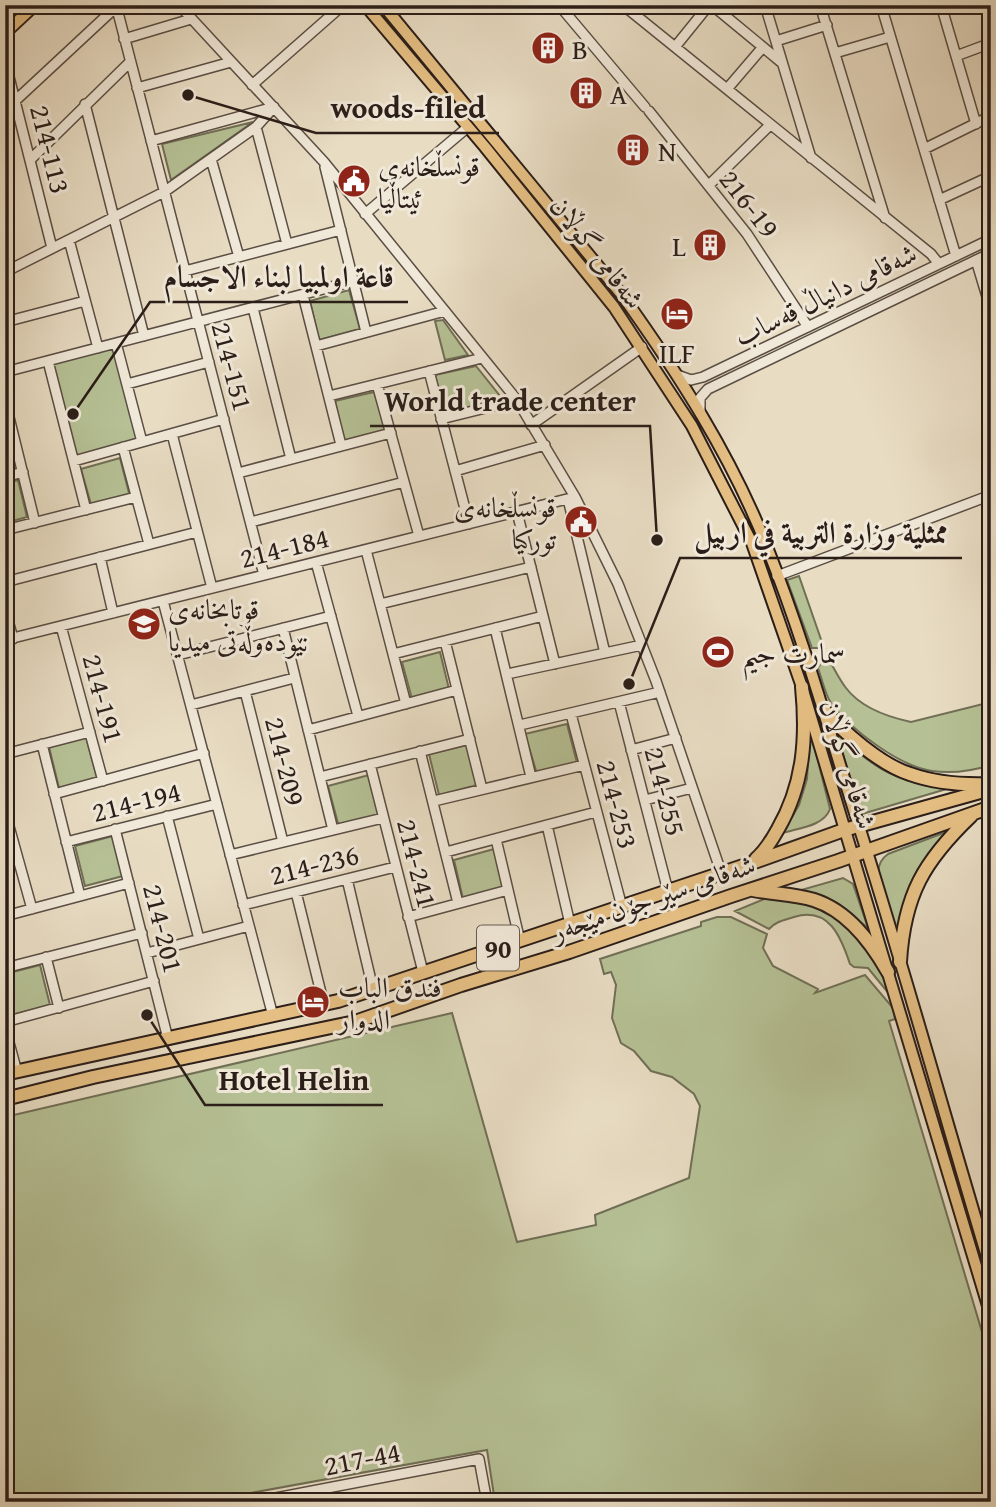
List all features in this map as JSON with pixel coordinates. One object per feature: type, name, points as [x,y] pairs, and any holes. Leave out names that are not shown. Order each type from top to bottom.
[{"type":"highway","points":[[746,865],[766,849],[784,819],[796,790],[804,741],[802,687]]},
{"type":"highway","points":[[823,709],[832,720],[871,751],[906,774],[949,783],[991,787]]},
{"type":"highway","name":"90","points":[[859,826],[991,787]]},
{"type":"highway","name":"90","points":[[867,850],[991,807]]},
{"type":"highway","points":[[900,962],[902,935],[916,885],[950,836],[974,813]]},
{"type":"highway","name":"شەقامی سێر جۆن مێجەر","points":[[11,1073],[324,1005],[859,826]]},
{"type":"highway","name":"شەقامی سێر جۆن مێجەر","points":[[5,1099],[93,1077],[355,1022],[867,850]]},
{"type":"highway","points":[[750,890],[806,898],[834,909],[870,943],[888,972]]},
{"type":"highway","points":[[120,1049],[113,1055],[113,1062],[121,1071]]},
{"type":"highway","points":[[88,1056],[94,1057],[100,1065],[99,1071],[93,1077]]},
{"type":"main road","points":[[5,16],[17,5]]},
{"type":"main road","points":[[5,33],[35,5]]},
{"type":"main road","name":"شەقامی گوڵان","points":[[365,5],[614,307],[692,426],[752,542],[802,687],[991,1315]]},
{"type":"main road","name":"شەقامی گوڵان","points":[[383,5],[622,295],[677,375],[734,474],[761,533],[823,709],[974,1214],[985,1233],[991,1270]]},
{"type":"main road","points":[[400,46],[411,53],[415,51],[415,44]]},
{"type":"main road","points":[[962,1218],[964,1210],[969,1209],[974,1214]]},
{"type":"street","points":[[179,5],[324,162],[517,400],[545,445],[618,584],[660,692],[721,872]]},
{"type":"street","points":[[252,85],[343,5]]},
{"type":"street","name":"216-19","points":[[559,5],[709,185],[752,242],[808,327]]},
{"type":"street","points":[[623,5],[931,254],[939,264]]},
{"type":"street","points":[[675,47],[711,5],[783,64]]},
{"type":"street","points":[[765,5],[812,159]]},
{"type":"street","points":[[820,5],[885,218]]},
{"type":"street","points":[[881,5],[956,256]]},
{"type":"street","points":[[941,5],[976,124]]},
{"type":"street","points":[[15,101],[116,6]]},
{"type":"street","name":"214-151","points":[[116,6],[264,575]]},
{"type":"street","points":[[124,38],[191,19]]},
{"type":"street","points":[[776,41],[827,25]]},
{"type":"street","points":[[835,53],[890,37]]},
{"type":"street","points":[[956,56],[991,43]]},
{"type":"street","points":[[727,89],[763,47]]},
{"type":"street","name":"214-113","points":[[5,61],[52,248]]},
{"type":"street","points":[[30,160],[130,62]]},
{"type":"street","points":[[137,88],[231,62]]},
{"type":"street","points":[[85,104],[144,336]]},
{"type":"street","points":[[5,272],[164,192],[256,127],[274,107]]},
{"type":"street","points":[[151,141],[274,107]]},
{"type":"street","points":[[924,149],[991,116]]},
{"type":"street","points":[[709,185],[770,125]]},
{"type":"street","points":[[256,127],[288,244]]},
{"type":"street","points":[[365,214],[468,127]]},
{"type":"street","points":[[211,159],[239,257]]},
{"type":"street","points":[[324,162],[366,332]]},
{"type":"street","points":[[939,200],[991,176]]},
{"type":"street","points":[[185,271],[341,230]]},
{"type":"street","name":"شەقامی دانیاڵ قەساب","points":[[677,375],[691,380],[706,376],[991,239]]},
{"type":"street","points":[[69,240],[98,348]]},
{"type":"street","name":"شەقامی دانیاڵ قەساب","points":[[709,388],[976,260],[990,256]]},
{"type":"street","points":[[976,260],[991,310]]},
{"type":"street","points":[[5,372],[354,281]]},
{"type":"street","points":[[303,295],[341,445]]},
{"type":"street","points":[[5,322],[85,300]]},
{"type":"street","points":[[253,307],[290,458]]},
{"type":"street","points":[[316,346],[445,311]]},
{"type":"street","points":[[116,343],[142,442]]},
{"type":"street","points":[[531,425],[642,347]]},
{"type":"street","points":[[329,396],[482,358]]},
{"type":"street","points":[[48,361],[86,510]]},
{"type":"street","points":[[127,384],[209,362]]},
{"type":"street","points":[[429,371],[469,524]]},
{"type":"street","points":[[701,414],[700,398],[709,388],[702,382],[706,376]]},
{"type":"street","points":[[377,384],[419,536]]},
{"type":"street","points":[[441,419],[517,400]]},
{"type":"street","points":[[5,401],[8,422],[35,523]]},
{"type":"street","points":[[74,461],[224,419]]},
{"type":"street","points":[[237,472],[391,433]]},
{"type":"street","points":[[172,434],[212,588]]},
{"type":"street","points":[[455,471],[545,445]]},
{"type":"street","points":[[123,447],[149,544]]},
{"type":"street","points":[[5,477],[23,472]]},
{"type":"street","points":[[251,523],[404,482]]},
{"type":"street","points":[[777,576],[991,495]]},
{"type":"street","points":[[5,530],[136,498]]},
{"type":"street","points":[[571,498],[605,653]]},
{"type":"street","name":"214-184","points":[[9,639],[571,498]]},
{"type":"street","points":[[517,512],[555,664]]},
{"type":"street","points":[[5,582],[197,532]]},
{"type":"street","points":[[366,550],[407,704]]},
{"type":"street","points":[[100,557],[113,613]]},
{"type":"street","points":[[316,562],[358,716]]},
{"type":"street","points":[[380,604],[531,567]]},
{"type":"street","points":[[163,601],[273,1016]]},
{"type":"street","points":[[5,609],[9,639]]},
{"type":"street","points":[[178,655],[331,615]]},
{"type":"street","points":[[393,654],[543,616]]},
{"type":"street","name":"214-191","points":[[61,626],[103,780]]},
{"type":"street","points":[[283,628],[333,830]]},
{"type":"street","points":[[495,628],[531,778]]},
{"type":"street","points":[[445,641],[482,789]]},
{"type":"street","points":[[507,674],[642,645]]},
{"type":"street","points":[[191,705],[295,678]]},
{"type":"street","points":[[308,730],[457,690]]},
{"type":"street","name":"214-209","points":[[244,691],[284,842]]},
{"type":"street","points":[[520,725],[660,692]]},
{"type":"street","name":"214-255","points":[[619,702],[668,891]]},
{"type":"street","name":"214-253","points":[[571,713],[622,907]]},
{"type":"street","points":[[5,754],[90,732]]},
{"type":"street","points":[[320,777],[470,738]]},
{"type":"street","points":[[631,750],[676,738]]},
{"type":"street","points":[[42,744],[80,896]]},
{"type":"street","points":[[420,751],[458,903]]},
{"type":"street","points":[[54,794],[204,753]]},
{"type":"street","name":"214-241","points":[[370,764],[423,972]]},
{"type":"street","points":[[434,801],[584,765]]},
{"type":"street","points":[[645,800],[692,788]]},
{"type":"street","name":"214-194","points":[[66,842],[217,804]]},
{"type":"street","points":[[5,812],[32,909]]},
{"type":"street","points":[[446,852],[596,812]]},
{"type":"street","points":[[167,816],[199,939]]},
{"type":"street","points":[[230,855],[383,818]]},
{"type":"street","points":[[547,825],[570,924]]},
{"type":"street","name":"214-201","points":[[115,829],[168,1038]]},
{"type":"street","points":[[496,839],[520,941]]},
{"type":"street","name":"214-236","points":[[243,905],[396,867]]},
{"type":"street","points":[[347,879],[373,989]]},
{"type":"street","points":[[5,916],[129,883]]},
{"type":"street","points":[[408,917],[508,890]]},
{"type":"street","points":[[296,892],[324,1005]]},
{"type":"street","points":[[147,953],[249,926]]},
{"type":"street","points":[[5,968],[142,933]]},
{"type":"street","points":[[46,957],[59,1008]]},
{"type":"street","points":[[5,1021],[154,981]]},
{"type":"street","points":[[5,1028],[11,1073]]},
{"type":"street","name":"217-44","points":[[254,1502],[293,1498],[478,1459],[487,1502]]},
{"type":"green space","points":[[253,122],[171,180],[162,144]]},
{"type":"green space","points":[[349,290],[360,329],[319,340],[310,301]]},
{"type":"green space","points":[[443,320],[468,355],[445,360],[435,321]]},
{"type":"green space","points":[[116,343],[142,442],[74,461],[48,361]]},
{"type":"green space","points":[[476,366],[504,401],[446,416],[435,375]]},
{"type":"green space","points":[[374,392],[386,432],[344,441],[335,401]]},
{"type":"green space","points":[[120,458],[130,497],[92,508],[81,469]]},
{"type":"green space","points":[[18,480],[27,517],[5,523],[5,484]]},
{"type":"green space","points":[[799,576],[824,648],[812,648],[787,580]]},
{"type":"green space","points":[[440,652],[449,689],[412,699],[402,662]]},
{"type":"green space","points":[[828,658],[843,685],[859,701],[876,711],[902,720],[911,722],[991,702],[991,765],[962,771],[932,771],[905,762],[877,745],[831,703],[818,668],[823,660]]},
{"type":"green space","points":[[567,724],[577,763],[537,774],[525,734]]},
{"type":"green space","points":[[810,729],[830,809],[817,823],[783,833],[799,805],[807,779]]},
{"type":"green space","points":[[836,733],[887,772],[915,782],[950,788],[862,814]]},
{"type":"green space","points":[[86,737],[97,778],[59,788],[49,747]]},
{"type":"green space","points":[[467,745],[477,785],[439,795],[429,754]]},
{"type":"green space","points":[[369,775],[379,816],[339,827],[328,786]]},
{"type":"green space","points":[[946,832],[912,880],[897,936],[878,872],[881,862],[888,854]]},
{"type":"green space","points":[[113,836],[123,876],[85,886],[75,846]]},
{"type":"green space","points":[[494,849],[503,889],[463,899],[454,860]]},
{"type":"green space","points":[[843,878],[853,884],[868,928],[837,903],[801,890]]},
{"type":"green space","points":[[769,897],[811,903],[838,916],[882,964],[890,995],[868,968],[850,964],[838,934],[825,920],[806,915],[781,921],[769,929],[735,911]]},
{"type":"green space","points":[[717,917],[731,917],[767,934],[763,948],[773,966],[818,989],[815,993],[865,975],[893,1008],[895,1019],[889,1021],[991,1362],[991,1502],[495,1502],[487,1450],[201,1502],[5,1502],[5,1117],[452,1013],[517,1242],[596,1225],[595,1215],[689,1178],[700,1106],[694,1094],[672,1077],[651,1071],[634,1051],[621,1043],[612,1018],[616,985],[611,972],[604,974],[600,959],[701,926],[701,922]]},
{"type":"green space","points":[[40,965],[50,1005],[12,1015],[5,988],[5,974]]},
{"type":"place","name":"B","points":[[548,48]]},
{"type":"place","name":"A","points":[[586,93]]},
{"type":"place","name":"woods-filed","points":[[188,95]]},
{"type":"place","name":"N","points":[[633,150]]},
{"type":"place","name":"قونسڵخانەی ئیتاڵیا","points":[[354,181]]},
{"type":"place","name":"L","points":[[710,245]]},
{"type":"place","name":"ILF","points":[[677,314]]},
{"type":"place","name":"قاعة اولمبيا لبناء الاجسام","points":[[73,414]]},
{"type":"place","name":"قونسڵخانەی تورکیا","points":[[581,522]]},
{"type":"place","name":"World trade center","points":[[657,540]]},
{"type":"place","name":"قوتابخانەی نێودەوڵەتی میدیا","points":[[144,624]]},
{"type":"place","name":"سمارت جیم","points":[[718,652]]},
{"type":"place","name":"ممثلية وزارة التربية في اربيل","points":[[629,684]]},
{"type":"place","name":"فندق الباب الدوار","points":[[313,1002]]},
{"type":"place","name":"Hotel Helin","points":[[147,1015]]}]
